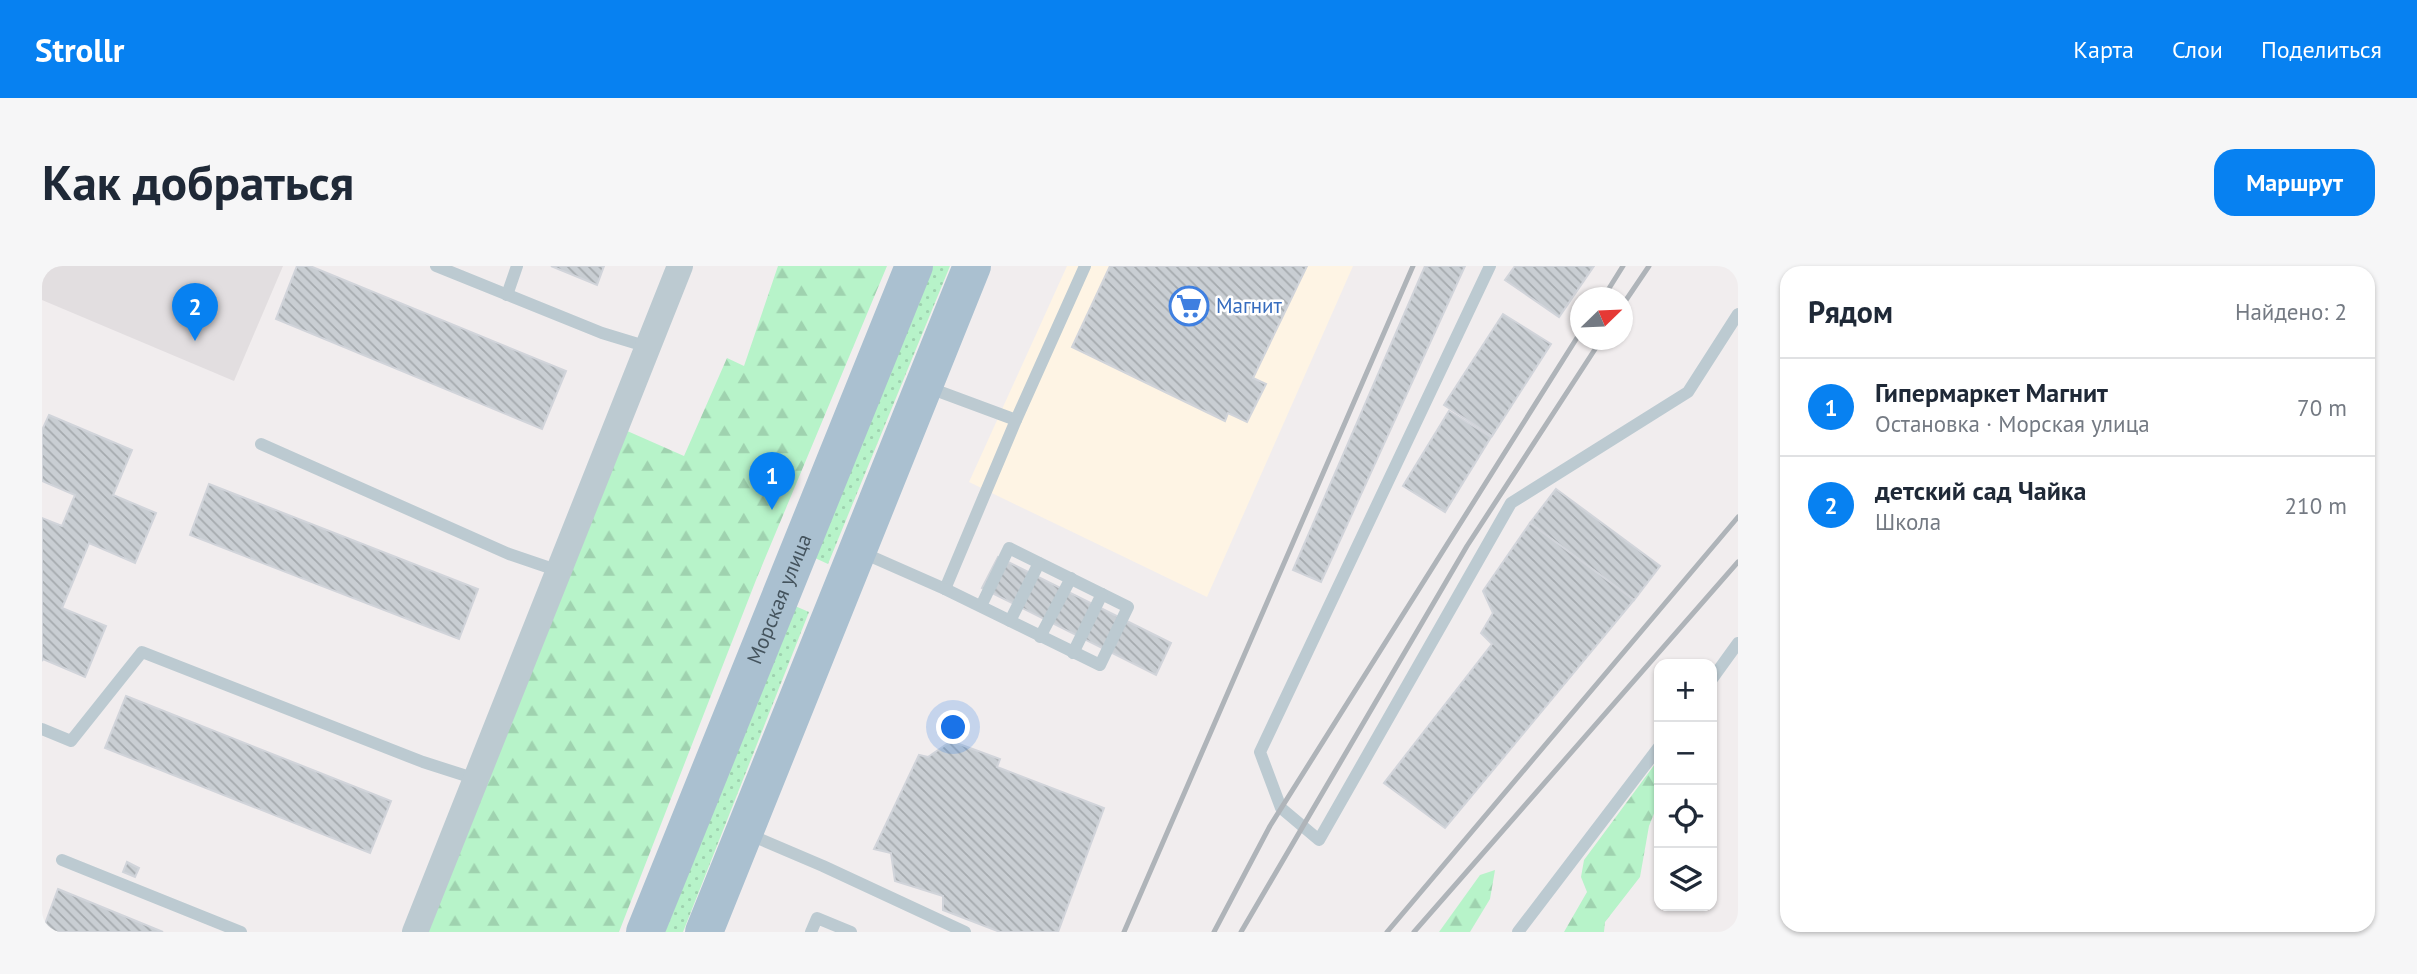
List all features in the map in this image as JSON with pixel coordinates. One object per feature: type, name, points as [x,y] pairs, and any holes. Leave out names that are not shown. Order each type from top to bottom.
[{"type":"main road","name":"Морская улица","points":[[645,932],[914,266]]},
{"type":"main road","points":[[705,932],[972,266]]},
{"type":"main road","points":[[792,568],[842,589]]},
{"type":"street","points":[[415,932],[680,266]]},
{"type":"lane","points":[[436,266],[602,333],[648,347]]},
{"type":"lane","points":[[507,295],[517,266]]},
{"type":"lane","points":[[945,589],[1085,266]]},
{"type":"lane","points":[[1490,266],[1260,752],[1281,808],[1319,840],[1511,503],[1688,392],[1738,314]]},
{"type":"lane","points":[[924,385],[1016,420]]},
{"type":"lane","points":[[261,444],[509,554],[559,571]]},
{"type":"lane","points":[[858,550],[981,606],[1100,665],[1128,607],[1009,548],[981,606]]},
{"type":"lane","points":[[1010,621],[1039,563]]},
{"type":"lane","points":[[1041,636],[1071,578]]},
{"type":"lane","points":[[1073,653],[1102,594]]},
{"type":"lane","points":[[1717,672],[1738,643]]},
{"type":"lane","points":[[42,729],[71,741],[142,652],[423,762],[476,779]]},
{"type":"lane","points":[[1518,932],[1654,754]]},
{"type":"lane","points":[[745,833],[965,932]]},
{"type":"lane","points":[[62,860],[241,932]]},
{"type":"lane","points":[[811,932],[817,918],[850,932]]},
{"type":"shaded area","points":[[42,266],[283,266],[234,381],[42,300]]},
{"type":"shaded area","points":[[1067,266],[1353,266],[1207,597],[969,482]]},
{"type":"green space","points":[[778,266],[887,266],[756,580],[619,932],[421,932],[625,430],[684,456],[727,358],[744,366]]},
{"type":"green space","points":[[932,266],[950,266],[828,564],[815,558]]},
{"type":"green space","points":[[795,606],[809,612],[683,932],[665,932]]},
{"type":"green space","points":[[1654,765],[1654,814],[1649,826],[1640,877],[1605,922],[1604,932],[1564,932],[1587,892],[1581,877],[1584,860]]},
{"type":"green space","points":[[1495,870],[1490,899],[1470,932],[1439,932],[1480,875]]},
{"type":"building","points":[[297,266],[310,266],[566,371],[542,429],[276,319]]},
{"type":"building","points":[[551,266],[604,266],[597,285]]},
{"type":"building","name":"Магнит","points":[[1110,266],[1307,266],[1253,378],[1266,384],[1247,422],[1228,413],[1225,421],[1072,347]]},
{"type":"building","points":[[1425,266],[1465,266],[1321,582],[1293,570]]},
{"type":"building","points":[[1515,266],[1594,266],[1580,287],[1570,287],[1570,301],[1559,317],[1505,280]]},
{"type":"building","points":[[1503,314],[1551,344],[1492,436],[1444,405]]},
{"type":"building","points":[[1449,411],[1491,437],[1445,512],[1403,486]]},
{"type":"building","points":[[49,415],[132,450],[113,495],[156,513],[135,563],[89,543],[62,608],[106,626],[85,677],[43,659],[42,661],[42,518],[62,526],[75,495],[42,481],[42,430]]},
{"type":"building","points":[[209,484],[478,589],[459,639],[190,535]]},
{"type":"building","points":[[1556,489],[1660,566],[1634,600],[1530,523]]},
{"type":"building","points":[[1530,523],[1634,600],[1445,828],[1384,783],[1492,644],[1481,633],[1493,613],[1483,591]]},
{"type":"building","points":[[998,557],[1171,643],[1156,675],[982,588]]},
{"type":"building","points":[[126,696],[391,801],[370,853],[105,748]]},
{"type":"building","points":[[951,741],[1000,759],[997,767],[1104,808],[1058,932],[1000,932],[943,910],[943,896],[895,881],[891,853],[874,849],[919,755],[928,757]]},
{"type":"building","points":[[127,862],[139,868],[135,877],[123,872]]},
{"type":"building","points":[[58,889],[163,932],[42,932]]},
{"type":"railway","points":[[1124,932],[1413,266]]},
{"type":"railway","points":[[1610,287],[1623,266]]},
{"type":"railway","points":[[1633,290],[1649,266]]},
{"type":"railway","points":[[1214,932],[1270,826],[1570,349]]},
{"type":"railway","points":[[1241,932],[1467,546],[1594,350]]},
{"type":"railway","points":[[1387,932],[1738,517]]},
{"type":"railway","points":[[1414,932],[1738,562]]},
{"type":"place","name":"Магнит","points":[[1189,306]]},
{"type":"place","name":"детский сад Чайка","points":[[195,341]]},
{"type":"place","name":"Гипермаркет Магнит","points":[[772,510]]}]
